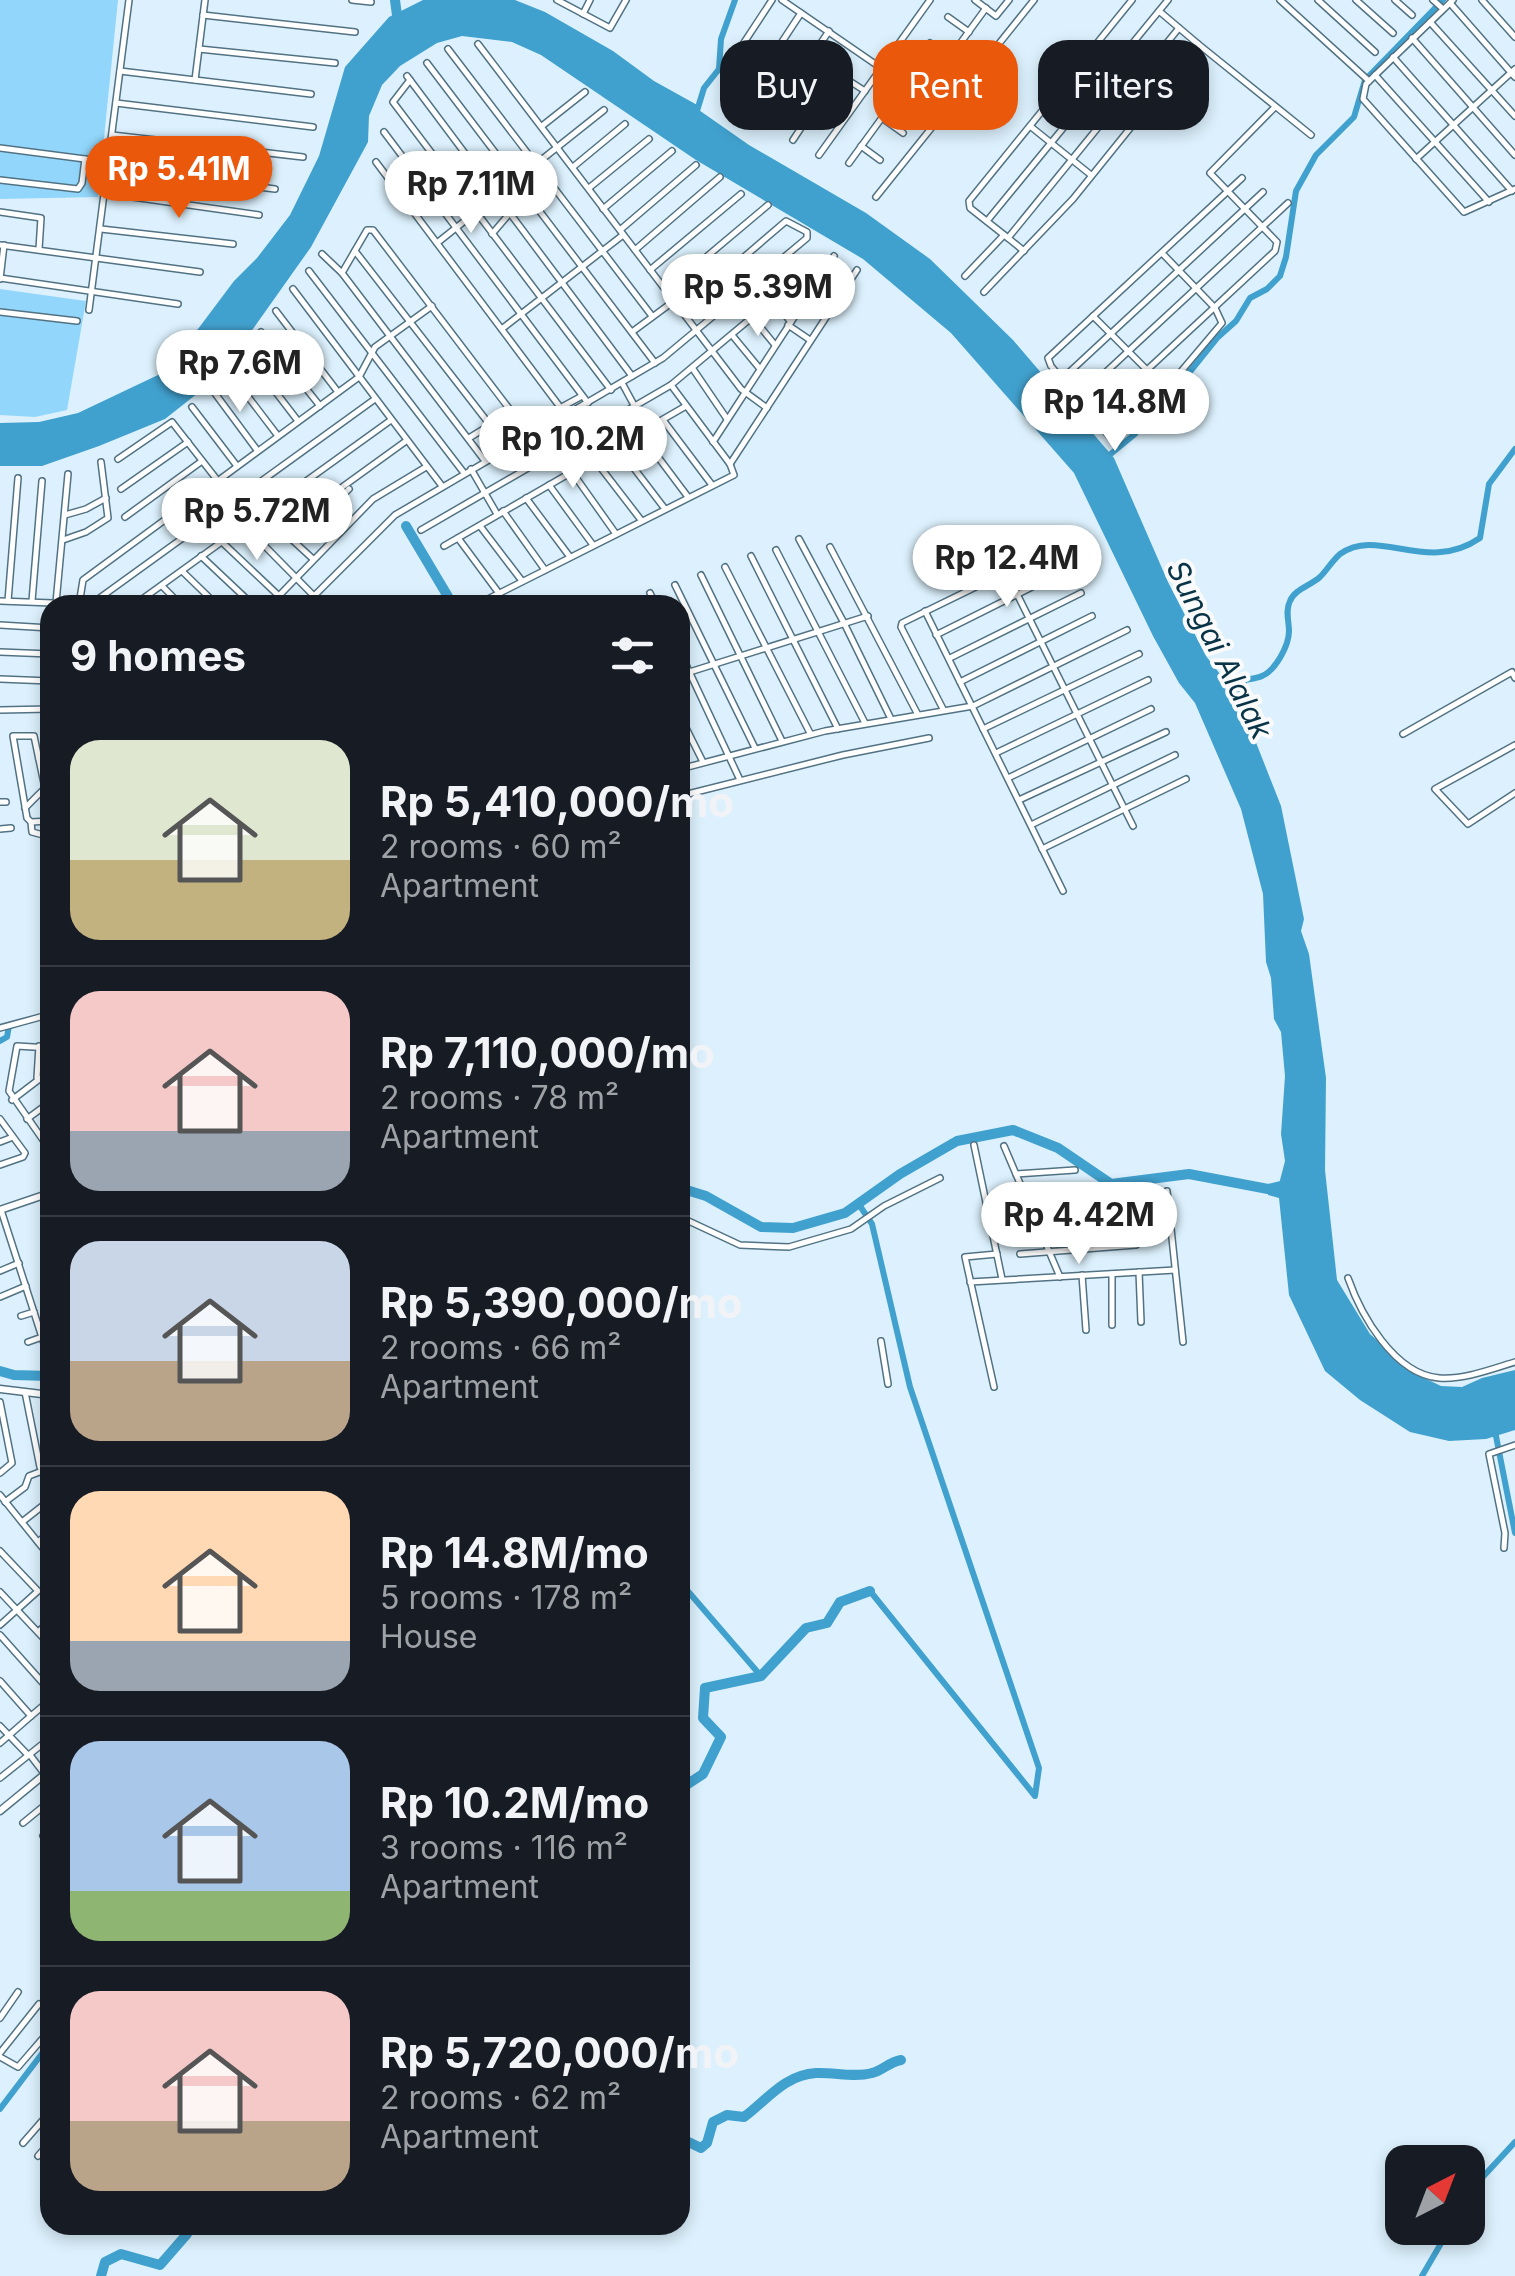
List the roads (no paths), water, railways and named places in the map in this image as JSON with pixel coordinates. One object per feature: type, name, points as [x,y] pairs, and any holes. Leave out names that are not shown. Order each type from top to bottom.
[{"type":"street","points":[[89,310],[129,0]]},
{"type":"street","points":[[195,80],[205,0]]},
{"type":"street","points":[[352,0],[371,2]]},
{"type":"street","points":[[557,0],[612,28],[626,0]]},
{"type":"street","points":[[583,14],[590,0]]},
{"type":"street","points":[[745,40],[772,0]]},
{"type":"street","points":[[782,0],[873,62]]},
{"type":"street","points":[[902,40],[930,0]]},
{"type":"street","points":[[975,0],[996,16],[1009,0]]},
{"type":"street","points":[[876,197],[1034,0]]},
{"type":"street","points":[[1100,40],[1132,0]]},
{"type":"street","points":[[1135,40],[1168,0]]},
{"type":"street","points":[[1280,0],[1368,82]]},
{"type":"street","points":[[1290,10],[1299,0]]},
{"type":"street","points":[[1318,0],[1376,52]]},
{"type":"street","points":[[1356,0],[1393,33]]},
{"type":"street","points":[[1395,0],[1412,15]]},
{"type":"street","points":[[1432,0],[1443,9]]},
{"type":"street","points":[[1482,0],[1515,37]]},
{"type":"street","points":[[1393,58],[1454,124],[1514,190],[1464,212],[1416,159],[1362,99],[1368,82],[1451,2],[1514,73],[1454,124],[1416,159]]},
{"type":"street","points":[[962,40],[986,8]]},
{"type":"street","points":[[1159,11],[1193,40]]},
{"type":"street","points":[[783,40],[801,13]]},
{"type":"street","points":[[203,16],[354,32]]},
{"type":"street","points":[[948,17],[968,32]]},
{"type":"street","points":[[1430,22],[1515,116]]},
{"type":"street","points":[[1169,40],[1179,28]]},
{"type":"street","points":[[823,40],[828,32]]},
{"type":"street","points":[[1412,38],[1515,155]]},
{"type":"street","points":[[478,44],[745,393],[767,408]]},
{"type":"street","points":[[199,49],[335,63]]},
{"type":"street","points":[[448,49],[652,316]]},
{"type":"street","points":[[1209,53],[1310,135]]},
{"type":"street","points":[[427,63],[656,363]]},
{"type":"street","points":[[120,71],[312,94]]},
{"type":"street","points":[[793,140],[837,73],[865,92]]},
{"type":"street","points":[[1374,75],[1489,202]]},
{"type":"street","points":[[611,390],[393,102],[408,78],[632,376]]},
{"type":"street","points":[[820,155],[873,80]]},
{"type":"street","points":[[542,126],[586,92]]},
{"type":"street","points":[[116,103],[312,127]]},
{"type":"street","points":[[1094,419],[1278,248],[1277,242],[1211,175],[1211,170],[1275,107]]},
{"type":"street","points":[[436,243],[604,110]]},
{"type":"street","points":[[1024,252],[970,208],[969,201],[1038,116]]},
{"type":"street","points":[[572,168],[625,124]]},
{"type":"street","points":[[1030,126],[1091,176]]},
{"type":"street","points":[[849,164],[873,130]]},
{"type":"street","points":[[988,222],[1062,130]]},
{"type":"street","points":[[965,276],[1006,236],[1096,130]]},
{"type":"street","points":[[984,292],[1024,252],[1127,130]]},
{"type":"street","points":[[384,132],[588,403]]},
{"type":"street","points":[[112,135],[303,157]]},
{"type":"street","points":[[588,188],[649,138]]},
{"type":"street","points":[[862,146],[880,160]]},
{"type":"street","points":[[0,148],[275,189]]},
{"type":"street","points":[[603,208],[672,151]]},
{"type":"street","points":[[0,180],[78,189],[85,159]]},
{"type":"street","points":[[376,162],[566,415]]},
{"type":"street","points":[[502,329],[602,251],[696,165]]},
{"type":"street","points":[[634,250],[720,177]]},
{"type":"street","points":[[1162,253],[1215,308],[1222,323],[1166,388],[1112,437],[1048,358],[1242,178]]},
{"type":"street","points":[[1062,379],[1263,192]]},
{"type":"street","points":[[104,193],[259,215]]},
{"type":"street","points":[[650,270],[741,194]]},
{"type":"street","points":[[1078,398],[1288,203]]},
{"type":"street","points":[[666,291],[768,205]]},
{"type":"street","points":[[0,212],[41,218],[39,249]]},
{"type":"street","points":[[492,234],[509,214]]},
{"type":"street","points":[[315,595],[395,515],[656,363],[807,238],[807,232],[786,221],[681,311]]},
{"type":"street","points":[[101,229],[233,244]]},
{"type":"street","points":[[342,273],[367,230],[373,230],[530,436]]},
{"type":"street","points":[[178,304],[0,279],[2,245],[200,272]]},
{"type":"street","points":[[355,251],[490,425]]},
{"type":"street","points":[[322,254],[342,273],[485,461]]},
{"type":"street","points":[[421,530],[671,385],[824,258],[832,258],[713,442]]},
{"type":"street","points":[[308,270],[545,570]]},
{"type":"street","points":[[730,464],[857,270]]},
{"type":"street","points":[[293,290],[442,486]]},
{"type":"street","points":[[773,300],[790,323],[810,340]]},
{"type":"street","points":[[632,332],[674,301]]},
{"type":"street","points":[[81,595],[83,580],[360,377],[371,352],[432,306]]},
{"type":"street","points":[[276,311],[339,392]]},
{"type":"street","points":[[0,312],[77,321]]},
{"type":"street","points":[[1093,316],[1166,388]]},
{"type":"street","points":[[752,318],[775,345]]},
{"type":"street","points":[[261,332],[320,406]]},
{"type":"street","points":[[732,335],[760,369]]},
{"type":"street","points":[[245,352],[298,422]]},
{"type":"street","points":[[692,369],[728,419]]},
{"type":"street","points":[[230,373],[278,436]]},
{"type":"street","points":[[622,383],[644,431],[688,498]]},
{"type":"street","points":[[458,538],[499,594],[734,475],[730,464],[671,385]]},
{"type":"street","points":[[214,392],[258,451]]},
{"type":"street","points":[[560,408],[582,396]]},
{"type":"street","points":[[104,595],[375,400]]},
{"type":"street","points":[[444,546],[686,406]]},
{"type":"street","points":[[192,407],[237,466]]},
{"type":"street","points":[[469,438],[513,411]]},
{"type":"street","points":[[150,595],[391,420]]},
{"type":"street","points":[[663,420],[712,485]]},
{"type":"street","points":[[118,459],[171,422],[218,480],[245,525],[313,595]]},
{"type":"street","points":[[546,426],[572,472],[616,534]]},
{"type":"street","points":[[305,514],[406,441]]},
{"type":"street","points":[[121,489],[188,442]]},
{"type":"street","points":[[617,446],[665,509]]},
{"type":"street","points":[[594,459],[642,520]]},
{"type":"street","points":[[125,517],[202,461]]},
{"type":"street","points":[[63,540],[108,518],[102,462]]},
{"type":"street","points":[[279,595],[381,492],[426,467]]},
{"type":"street","points":[[57,595],[68,474]]},
{"type":"street","points":[[18,478],[4,601],[40,601]]},
{"type":"street","points":[[32,601],[42,480]]},
{"type":"street","points":[[549,484],[593,545]]},
{"type":"street","points":[[314,524],[349,489]]},
{"type":"street","points":[[285,495],[332,540]]},
{"type":"street","points":[[65,515],[106,498]]},
{"type":"street","points":[[526,498],[570,558]]},
{"type":"street","points":[[262,512],[313,559]]},
{"type":"street","points":[[480,526],[522,582]]},
{"type":"street","points":[[799,539],[891,719]]},
{"type":"street","points":[[222,542],[277,595]]},
{"type":"street","points":[[830,547],[917,713]]},
{"type":"street","points":[[776,550],[865,724]]},
{"type":"street","points":[[202,556],[243,595]]},
{"type":"street","points":[[750,556],[838,729]]},
{"type":"street","points":[[943,708],[900,625],[1035,558]]},
{"type":"street","points":[[936,635],[1090,558]]},
{"type":"street","points":[[725,567],[811,734]]},
{"type":"street","points":[[182,570],[207,595]]},
{"type":"street","points":[[1006,572],[1133,826]]},
{"type":"street","points":[[701,576],[782,741]]},
{"type":"street","points":[[675,585],[680,595]]},
{"type":"street","points":[[161,586],[170,595]]},
{"type":"street","points":[[948,659],[1082,593]]},
{"type":"street","points":[[925,611],[1063,890]]},
{"type":"street","points":[[690,615],[756,748]]},
{"type":"street","points":[[740,780],[690,671],[868,616]]},
{"type":"street","points":[[960,682],[1092,616]]},
{"type":"street","points":[[0,625],[40,627]]},
{"type":"street","points":[[690,766],[811,734],[972,706],[1128,630]]},
{"type":"street","points":[[0,652],[40,654]]},
{"type":"street","points":[[983,730],[1139,654]]},
{"type":"street","points":[[1404,734],[1512,672],[1515,678]]},
{"type":"street","points":[[0,679],[40,681]]},
{"type":"street","points":[[996,753],[1148,680]]},
{"type":"street","points":[[0,710],[40,709]]},
{"type":"street","points":[[1008,778],[1151,709]]},
{"type":"street","points":[[1018,800],[1166,732]]},
{"type":"street","points":[[40,762],[34,736],[12,736],[24,808],[32,832],[40,832]]},
{"type":"street","points":[[690,736],[703,762]]},
{"type":"street","points":[[690,793],[929,738]]},
{"type":"street","points":[[1515,745],[1436,789],[1466,824],[1515,793]]},
{"type":"street","points":[[1031,825],[1175,756]]},
{"type":"street","points":[[1042,849],[1186,780]]},
{"type":"street","points":[[24,808],[40,793]]},
{"type":"street","points":[[31,822],[40,822]]},
{"type":"street","points":[[0,829],[12,828]]},
{"type":"street","points":[[0,1028],[40,1017]]},
{"type":"street","points":[[37,1080],[40,1046],[21,1045],[15,1049],[8,1091],[40,1137]]},
{"type":"street","points":[[12,1100],[40,1078]]},
{"type":"street","points":[[27,1120],[40,1110]]},
{"type":"street","points":[[0,1119],[24,1155],[0,1165]]},
{"type":"street","points":[[0,1142],[13,1137]]},
{"type":"street","points":[[974,1145],[1002,1280]]},
{"type":"street","points":[[1004,1146],[1060,1276]]},
{"type":"street","points":[[1016,1174],[1075,1170]]},
{"type":"street","points":[[690,1222],[740,1245],[790,1247],[851,1228],[884,1206],[940,1178]]},
{"type":"street","points":[[1167,1191],[1183,1342]]},
{"type":"street","points":[[1018,1201],[1133,1192]]},
{"type":"street","points":[[40,1196],[1,1210],[40,1331]]},
{"type":"street","points":[[1020,1227],[1133,1220]]},
{"type":"street","points":[[1020,1254],[1136,1245]]},
{"type":"street","points":[[994,1386],[965,1257],[996,1254]]},
{"type":"street","points":[[0,1271],[19,1264]]},
{"type":"street","points":[[970,1282],[1175,1270]]},
{"type":"street","points":[[1139,1272],[1141,1322]]},
{"type":"street","points":[[1112,1274],[1112,1326]]},
{"type":"street","points":[[1082,1275],[1086,1330]]},
{"type":"street","points":[[1350,1285],[1387,1346],[1424,1374],[1454,1377],[1515,1362]]},
{"type":"street","points":[[0,1297],[26,1286]]},
{"type":"street","points":[[20,1316],[34,1312]]},
{"type":"street","points":[[28,1342],[40,1338]]},
{"type":"street","points":[[880,1341],[888,1384]]},
{"type":"street","points":[[0,1389],[40,1394]]},
{"type":"street","points":[[25,1392],[40,1464]]},
{"type":"street","points":[[0,1406],[12,1463],[0,1473]]},
{"type":"street","points":[[0,1442],[7,1436]]},
{"type":"street","points":[[1504,1548],[1505,1533],[1489,1462],[1492,1451],[1515,1445]]},
{"type":"street","points":[[40,1470],[28,1476],[25,1487],[2,1499],[40,1544]]},
{"type":"street","points":[[22,1522],[40,1508]]},
{"type":"street","points":[[0,1551],[38,1591],[0,1625]]},
{"type":"street","points":[[0,1592],[38,1632]]},
{"type":"street","points":[[0,1636],[40,1680]]},
{"type":"street","points":[[0,1681],[31,1716]]},
{"type":"street","points":[[0,1743],[40,1708]]},
{"type":"street","points":[[0,1726],[40,1768]]},
{"type":"street","points":[[0,1778],[40,1746]]},
{"type":"street","points":[[0,1811],[40,1782]]},
{"type":"street","points":[[23,1823],[40,1809]]},
{"type":"street","points":[[0,2018],[18,1992]]},
{"type":"street","points":[[39,2004],[0,2055],[18,2067],[40,2042]]},
{"type":"street","points":[[22,2143],[40,2123]]},
{"type":"waterway","points":[[395,0],[398,23]]},
{"type":"waterway","points":[[696,114],[704,88],[719,69],[721,39],[735,0]]},
{"type":"waterway","points":[[1107,457],[1135,434],[1146,415],[1172,394],[1217,338],[1236,321],[1250,298],[1280,276],[1296,191],[1316,155],[1354,117],[1365,80],[1443,0]]},
{"type":"waterway","name":"Sungai Alalak","points":[[1240,681],[1262,676],[1277,663],[1288,637],[1292,597],[1320,577],[1340,554],[1371,545],[1441,552],[1480,538],[1489,484],[1515,449]]},
{"type":"waterway","points":[[406,526],[447,595]]},
{"type":"waterway","points":[[0,1041],[7,1037],[9,1026],[14,1025]]},
{"type":"waterway","points":[[690,1191],[761,1227],[793,1228],[845,1213],[900,1174],[957,1141],[1013,1130],[1058,1148],[1111,1184],[1189,1174],[1268,1189],[1289,1184]]},
{"type":"waterway","points":[[858,1203],[872,1224],[910,1387],[1039,1768],[1035,1796],[870,1591]]},
{"type":"waterway","points":[[0,1371],[40,1376]]},
{"type":"waterway","points":[[1495,1431],[1515,1533]]},
{"type":"waterway","points":[[690,1782],[703,1774],[721,1737],[703,1718],[705,1688],[761,1676],[806,1628],[827,1623],[840,1602],[870,1591]]},
{"type":"waterway","points":[[690,1594],[761,1676]]},
{"type":"waterway","points":[[0,2109],[40,2056]]},
{"type":"waterway","points":[[690,2143],[701,2148],[707,2143],[713,2122],[727,2115],[744,2117],[794,2078],[816,2073],[865,2074],[901,2060]]},
{"type":"waterway","points":[[1485,2175],[1515,2142]]},
{"type":"waterway","points":[[101,2276],[105,2262],[121,2254],[160,2265],[186,2235]]},
{"type":"waterway","points":[[1422,2276],[1440,2245]]}]
